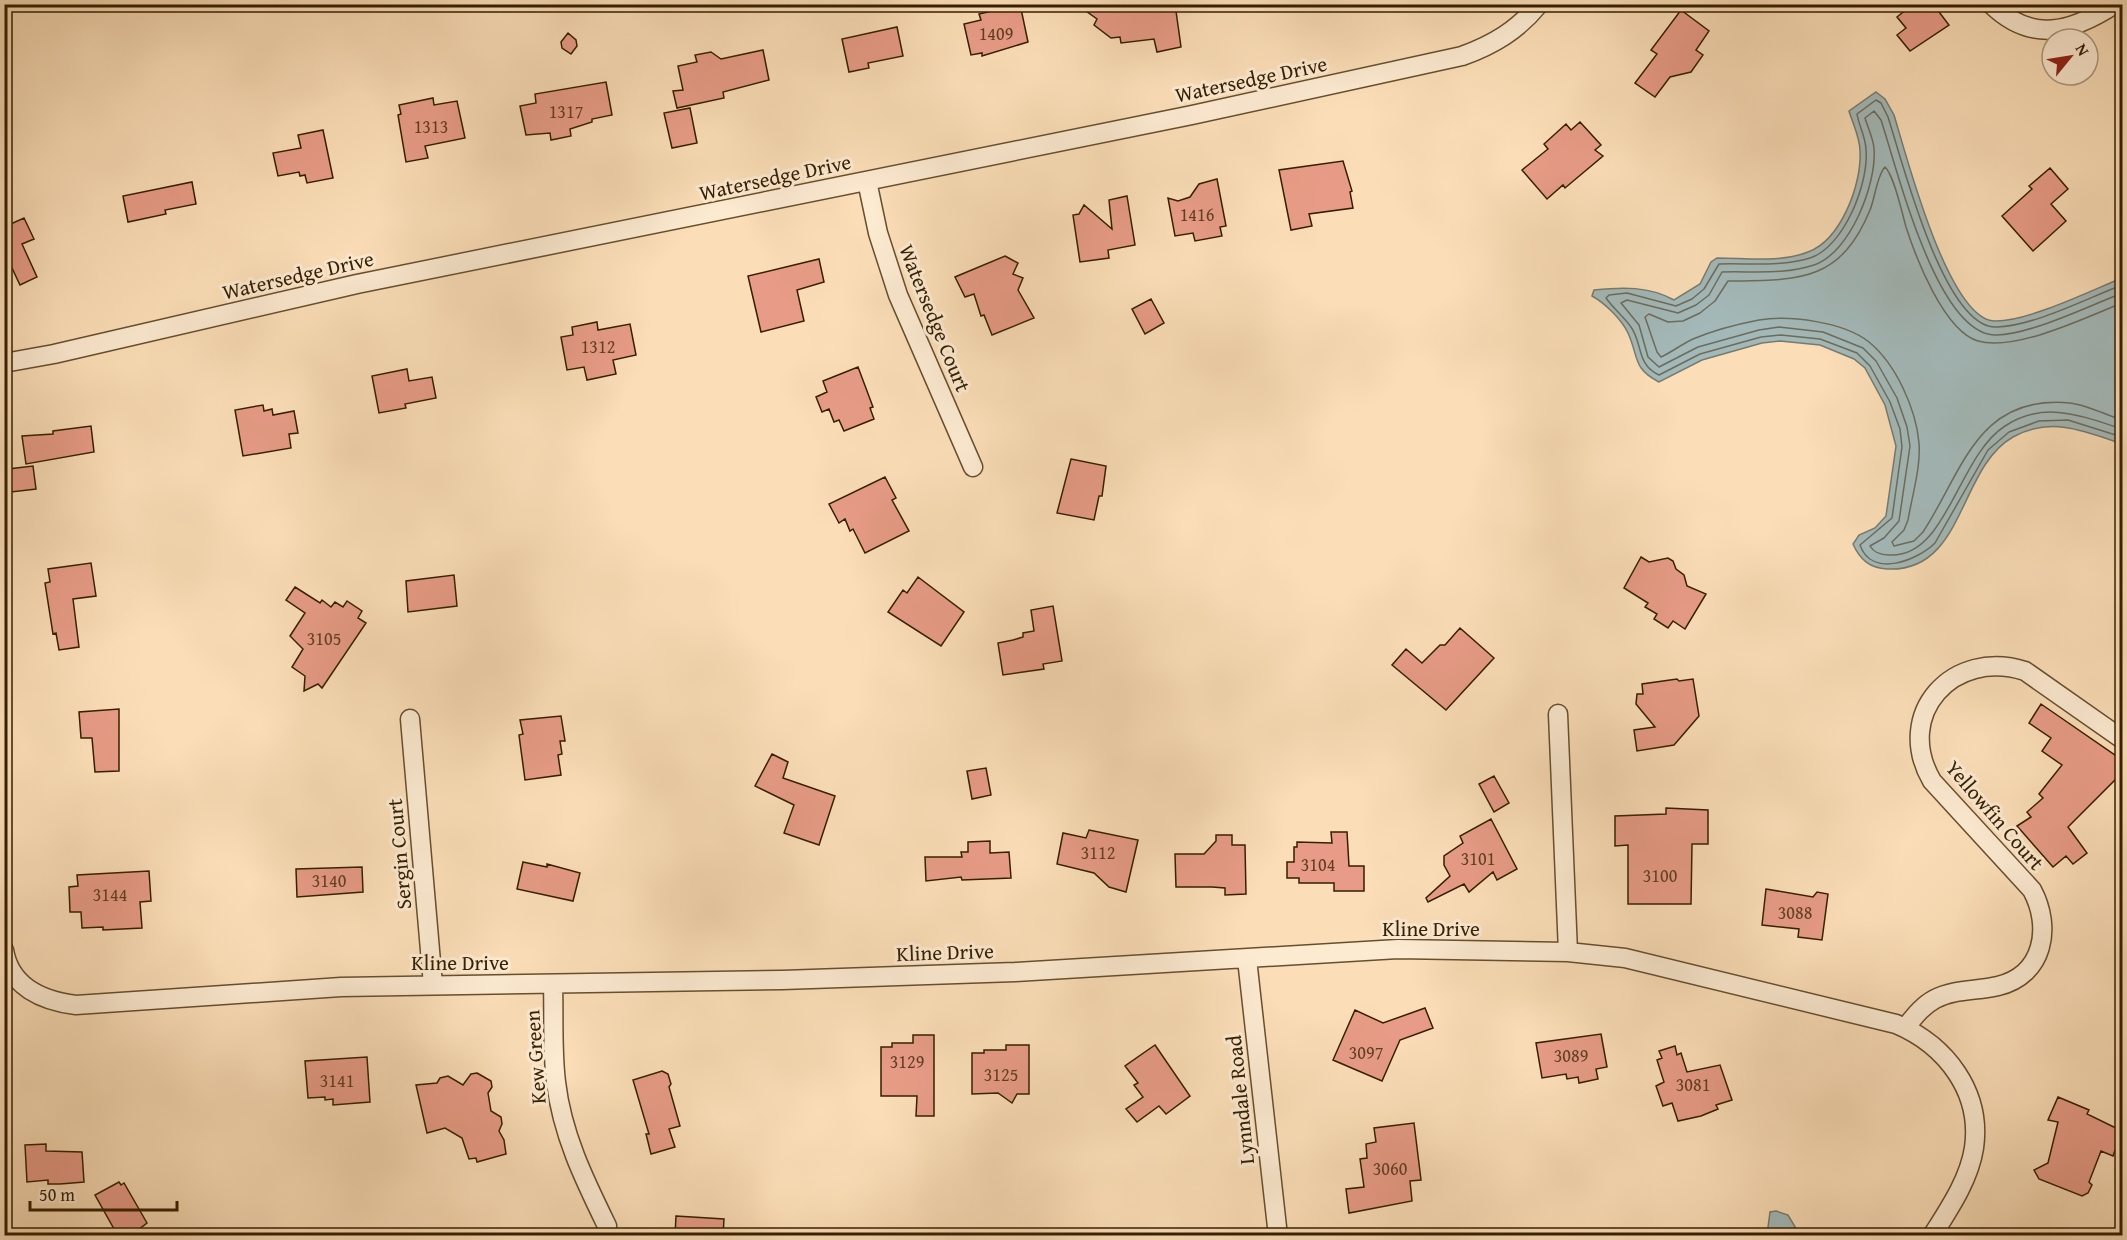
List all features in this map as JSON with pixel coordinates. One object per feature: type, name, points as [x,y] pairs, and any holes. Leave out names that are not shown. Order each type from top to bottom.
[{"type":"street","name":"Watersedge Drive","points":[[4,363],[54,354],[357,284],[1192,115],[1462,56],[1487,47],[1509,34],[1539,4]]},
{"type":"street","points":[[1991,4],[2018,24],[2044,30],[2082,24],[2115,4]]},
{"type":"street","name":"Watersedge Court","points":[[867,181],[878,233],[898,295],[974,468]]},
{"type":"street","name":"Yellowfin Court","points":[[1905,1028],[1916,1013],[1934,999],[1951,993],[1999,986],[2014,980],[2027,970],[2038,953],[2043,937],[2044,921],[2040,905],[2032,890],[1932,781],[1923,766],[1920,752],[1921,724],[1940,690],[1953,677],[1972,668],[1990,664],[2008,665],[2025,671],[2122,739]]},
{"type":"street","points":[[1558,714],[1568,952]]},
{"type":"street","name":"Sergin Court","points":[[410,719],[433,985]]},
{"type":"street","name":"Kline Drive","points":[[4,950],[13,973],[25,987],[38,996],[59,1003],[76,1005],[341,987],[1004,972],[1398,949],[1568,952],[1624,958],[1905,1028],[1940,1051],[1955,1069],[1964,1085],[1975,1125],[1974,1148],[1968,1171],[1949,1210],[1932,1236]]},
{"type":"street","name":"Lynndale Road","points":[[1247,959],[1278,1236]]},
{"type":"street","name":"Kew Green","points":[[553,984],[556,1081],[563,1121],[575,1159],[607,1226]]},
{"type":"water","points":[[1876,92],[1885,99],[1894,115],[1919,198],[1946,267],[1962,295],[1979,314],[1996,321],[2010,320],[2059,304],[2122,278],[2122,444],[2095,434],[2054,427],[2040,427],[2013,437],[1995,452],[1981,471],[1947,537],[1932,554],[1913,566],[1887,569],[1866,562],[1853,544],[1859,535],[1875,528],[1886,516],[1896,446],[1885,405],[1865,368],[1854,359],[1820,345],[1780,341],[1762,343],[1702,360],[1659,382],[1640,367],[1622,323],[1608,307],[1592,296],[1594,290],[1615,288],[1655,292],[1674,300],[1700,284],[1711,262],[1717,258],[1786,258],[1820,246],[1830,236],[1847,209],[1857,179],[1860,146],[1849,111]]},
{"type":"water","points":[[1776,1211],[1788,1215],[1800,1235],[1767,1235],[1770,1212]]},
{"type":"building","points":[[996,4],[1020,4],[1028,42],[982,56],[982,53],[971,55],[964,24],[981,20],[979,14],[997,10]]},
{"type":"building","points":[[1076,4],[1175,4],[1181,47],[1157,52],[1154,39],[1121,43],[1120,37],[1111,38],[1094,25],[1097,19]]},
{"type":"building","points":[[1913,4],[1933,4],[1949,25],[1910,51],[1897,35],[1906,28],[1897,17]]},
{"type":"building","points":[[1681,10],[1709,31],[1696,50],[1703,55],[1691,72],[1670,77],[1655,97],[1635,83],[1657,54],[1651,50]]},
{"type":"building","points":[[897,27],[903,56],[868,63],[869,68],[849,72],[842,39]]},
{"type":"building","points":[[568,33],[576,40],[577,46],[571,54],[562,48],[561,42]]},
{"type":"building","points":[[763,50],[769,80],[723,92],[724,98],[677,108],[673,91],[683,90],[678,66],[697,62],[695,55],[711,52],[721,59]]},
{"type":"building","points":[[606,82],[612,115],[592,119],[592,122],[570,129],[571,136],[551,140],[550,133],[526,135],[520,106],[536,103],[535,94]]},
{"type":"building","points":[[433,98],[434,105],[457,101],[465,138],[425,146],[428,158],[406,162],[398,115],[401,114],[399,105]]},
{"type":"building","points":[[690,108],[697,143],[672,148],[664,113]]},
{"type":"building","points":[[1580,122],[1601,145],[1595,150],[1603,156],[1565,188],[1563,185],[1547,199],[1522,170],[1548,149],[1544,144],[1566,124],[1571,130]]},
{"type":"building","points":[[323,130],[333,178],[307,183],[305,175],[300,176],[299,172],[278,176],[273,153],[301,148],[298,135]]},
{"type":"building","points":[[1343,161],[1352,191],[1350,192],[1353,208],[1309,214],[1312,226],[1291,230],[1279,170]]},
{"type":"building","points":[[2050,168],[2068,189],[2051,204],[2066,221],[2033,251],[2002,216],[2032,189],[2029,186]]},
{"type":"building","points":[[1217,179],[1226,226],[1220,227],[1222,236],[1195,241],[1193,233],[1175,236],[1168,198],[1178,201],[1190,197],[1199,184]]},
{"type":"building","points":[[192,182],[196,204],[165,210],[166,214],[128,222],[123,196]]},
{"type":"building","points":[[1127,196],[1135,245],[1108,250],[1109,258],[1080,262],[1073,215],[1079,214],[1084,205],[1112,229],[1109,200]]},
{"type":"building","points":[[24,218],[34,239],[22,244],[37,277],[20,285],[4,251],[4,227]]},
{"type":"building","points":[[1005,256],[1018,263],[1013,274],[1023,278],[1018,290],[1034,318],[992,335],[984,315],[981,316],[974,294],[965,297],[955,277]]},
{"type":"building","points":[[819,259],[824,282],[797,290],[804,321],[761,332],[748,276]]},
{"type":"building","points":[[1151,299],[1164,323],[1145,334],[1132,309]]},
{"type":"building","points":[[597,322],[598,330],[630,324],[636,355],[613,360],[616,374],[587,380],[584,367],[567,370],[561,337],[573,335],[572,327]]},
{"type":"building","points":[[858,367],[873,407],[870,408],[874,419],[844,431],[839,420],[834,422],[829,409],[822,412],[816,397],[827,392],[823,381]]},
{"type":"building","points":[[407,369],[409,381],[432,377],[436,398],[405,404],[406,408],[379,413],[372,376]]},
{"type":"building","points":[[263,405],[264,411],[272,409],[273,415],[294,411],[298,433],[289,434],[291,448],[243,456],[235,410]]},
{"type":"building","points":[[91,426],[94,452],[26,464],[22,436],[53,434],[53,431]]},
{"type":"building","points":[[1071,459],[1106,466],[1102,496],[1099,496],[1094,520],[1057,513]]},
{"type":"building","points":[[33,466],[36,489],[11,492],[8,469]]},
{"type":"building","points":[[885,477],[896,498],[892,500],[909,531],[865,553],[853,529],[850,531],[845,519],[839,523],[829,504]]},
{"type":"building","points":[[1641,557],[1649,562],[1668,558],[1684,575],[1687,586],[1706,594],[1685,629],[1673,621],[1668,628],[1654,619],[1657,614],[1645,607],[1648,603],[1624,588]]},
{"type":"building","points":[[91,563],[96,596],[73,599],[79,647],[59,650],[56,633],[53,634],[45,583],[50,582],[48,569]]},
{"type":"building","points":[[454,575],[457,606],[408,612],[406,581]]},
{"type":"building","points":[[918,577],[964,612],[941,646],[888,612],[903,590],[907,593]]},
{"type":"building","points":[[295,587],[320,603],[322,600],[331,607],[335,602],[343,607],[347,601],[362,611],[358,618],[366,623],[322,688],[318,684],[304,691],[305,676],[292,667],[303,649],[290,636],[305,613],[286,600]]},
{"type":"building","points":[[1053,606],[1062,661],[1043,664],[1044,669],[1003,675],[998,643],[1023,637],[1023,633],[1034,631],[1031,610]]},
{"type":"building","points":[[1460,628],[1494,658],[1446,710],[1392,665],[1406,649],[1422,663],[1440,645],[1445,645]]},
{"type":"building","points":[[1677,679],[1679,681],[1693,679],[1699,716],[1674,745],[1637,751],[1634,730],[1655,727],[1636,704],[1637,694],[1643,694],[1642,684]]},
{"type":"building","points":[[2041,704],[2122,760],[2122,784],[2115,780],[2068,827],[2087,853],[2073,864],[2066,856],[2053,867],[2017,826],[2031,817],[2027,812],[2043,798],[2039,794],[2062,765],[2042,751],[2051,738],[2029,723]]},
{"type":"building","points":[[119,709],[119,771],[95,772],[92,738],[81,738],[79,712]]},
{"type":"building","points":[[561,716],[565,741],[560,741],[562,754],[558,755],[561,775],[525,780],[519,735],[523,734],[520,720]]},
{"type":"building","points":[[772,754],[788,762],[783,778],[835,796],[819,845],[784,833],[794,805],[755,786]]},
{"type":"building","points":[[986,768],[991,795],[972,799],[967,771]]},
{"type":"building","points":[[1494,776],[1509,803],[1494,812],[1479,784]]},
{"type":"building","points":[[1666,808],[1708,810],[1708,844],[1692,844],[1691,904],[1628,904],[1628,845],[1615,846],[1615,816],[1666,814]]},
{"type":"building","points":[[1491,819],[1517,869],[1497,880],[1493,872],[1469,892],[1464,884],[1428,902],[1426,898],[1450,876],[1444,865],[1444,856],[1463,843],[1460,836]]},
{"type":"building","points":[[1089,830],[1138,840],[1126,892],[1109,887],[1094,873],[1057,864],[1063,833],[1086,838]]},
{"type":"building","points":[[1331,832],[1347,832],[1349,866],[1364,866],[1364,891],[1334,891],[1334,883],[1299,883],[1299,878],[1287,878],[1287,862],[1294,862],[1294,847],[1297,847],[1297,842],[1332,843]]},
{"type":"building","points":[[1216,835],[1232,835],[1232,845],[1245,845],[1246,894],[1225,895],[1225,888],[1176,887],[1175,854],[1204,854],[1216,841]]},
{"type":"building","points":[[990,841],[990,853],[1009,852],[1011,878],[962,880],[961,877],[926,881],[925,857],[962,857],[961,852],[968,852],[968,842]]},
{"type":"building","points":[[523,862],[547,867],[547,864],[580,873],[573,901],[517,889]]},
{"type":"building","points":[[362,867],[363,892],[297,897],[296,869]]},
{"type":"building","points":[[149,871],[151,901],[140,902],[142,928],[103,930],[103,927],[82,928],[81,912],[70,912],[69,887],[78,886],[77,875]]},
{"type":"building","points":[[1766,889],[1813,897],[1817,892],[1828,894],[1822,940],[1798,937],[1799,929],[1762,925]]},
{"type":"building","points":[[1425,1008],[1433,1028],[1400,1040],[1382,1081],[1333,1060],[1355,1010],[1383,1023]]},
{"type":"building","points":[[1601,1034],[1607,1067],[1596,1069],[1598,1079],[1579,1083],[1578,1077],[1567,1079],[1566,1074],[1542,1078],[1536,1043]]},
{"type":"building","points":[[913,1035],[934,1035],[934,1116],[916,1116],[917,1096],[881,1096],[881,1047],[892,1047],[892,1043],[913,1043]]},
{"type":"building","points":[[1006,1045],[1029,1045],[1029,1094],[1017,1094],[1012,1103],[998,1093],[972,1094],[972,1053],[984,1053],[984,1050],[1006,1050]]},
{"type":"building","points":[[1155,1045],[1190,1096],[1166,1114],[1159,1106],[1137,1122],[1126,1109],[1143,1097],[1134,1085],[1138,1083],[1125,1066]]},
{"type":"building","points":[[1675,1046],[1677,1055],[1681,1053],[1687,1072],[1720,1065],[1732,1100],[1716,1105],[1718,1109],[1701,1116],[1678,1121],[1672,1103],[1663,1106],[1656,1086],[1664,1082],[1657,1060],[1662,1058],[1659,1051]]},
{"type":"building","points":[[367,1057],[370,1102],[333,1105],[333,1099],[308,1098],[305,1061]]},
{"type":"building","points":[[662,1071],[668,1074],[671,1084],[669,1087],[680,1126],[669,1129],[675,1147],[651,1154],[646,1134],[649,1134],[633,1080]]},
{"type":"building","points":[[477,1073],[491,1081],[492,1087],[488,1093],[491,1111],[501,1117],[502,1124],[499,1131],[504,1140],[506,1154],[477,1162],[476,1158],[469,1159],[462,1138],[445,1128],[427,1133],[416,1085],[437,1083],[440,1078],[448,1076],[463,1085],[471,1074]]},
{"type":"building","points":[[2058,1097],[2089,1110],[2087,1114],[2122,1131],[2113,1156],[2101,1151],[2089,1182],[2092,1185],[2088,1193],[2082,1196],[2039,1179],[2034,1170],[2048,1163],[2058,1122],[2048,1120]]},
{"type":"building","points":[[1414,1123],[1421,1180],[1410,1181],[1412,1201],[1349,1213],[1346,1189],[1364,1187],[1360,1159],[1367,1158],[1366,1144],[1376,1142],[1374,1128]]},
{"type":"building","points":[[46,1144],[46,1151],[82,1152],[84,1182],[48,1184],[48,1180],[27,1182],[25,1145]]},
{"type":"building","points":[[119,1182],[121,1185],[124,1183],[147,1223],[130,1236],[118,1236],[95,1195]]},
{"type":"building","points":[[676,1216],[724,1219],[723,1236],[675,1236]]}]
